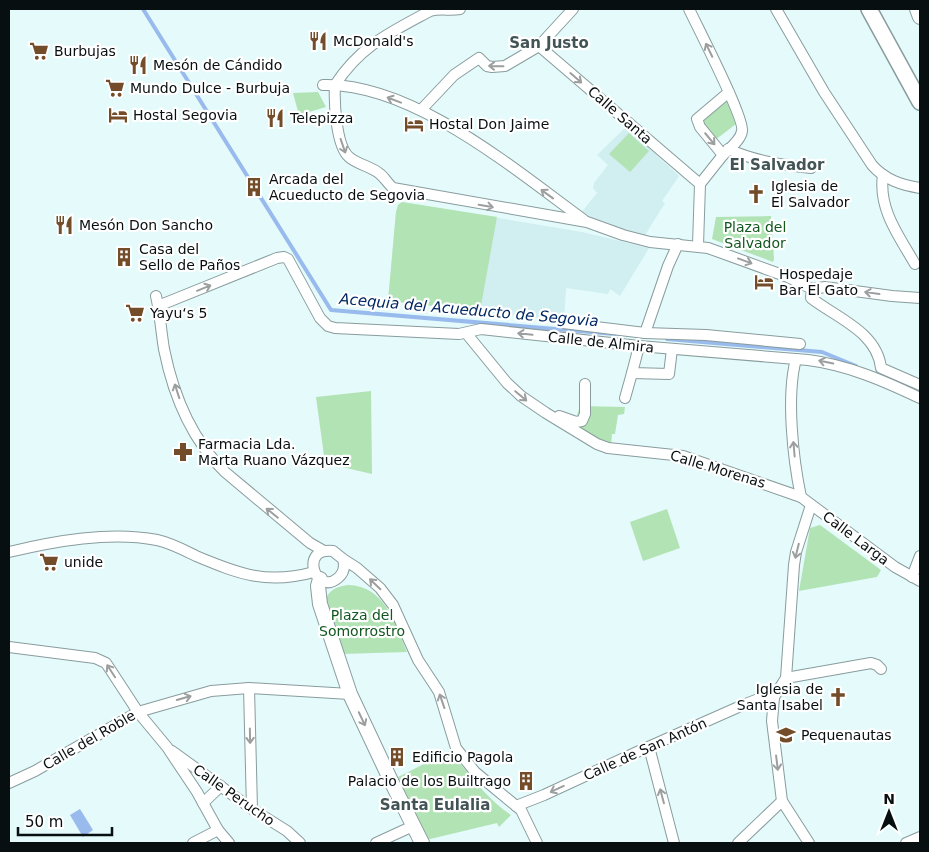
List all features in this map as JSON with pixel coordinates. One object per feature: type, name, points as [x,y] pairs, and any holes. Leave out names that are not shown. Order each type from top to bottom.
[{"type":"main road","points":[[868,9],[920,102]]},
{"type":"street","points":[[460,9],[430,11],[384,36],[354,60],[335,85],[335,105],[344,151],[359,164],[380,174],[393,188],[587,222],[650,242],[698,246],[788,277],[812,289],[825,287],[920,298]]},
{"type":"street","points":[[422,110],[454,76],[479,58],[487,66],[501,67],[539,46],[573,9]]},
{"type":"street","points":[[689,9],[729,92],[742,122],[743,129],[741,135],[700,184],[698,246]]},
{"type":"street","points":[[776,9],[824,92],[872,165],[882,176],[896,182],[920,188]]},
{"type":"street","points":[[917,9],[920,17]]},
{"type":"street","name":"Calle Santa","points":[[539,46],[700,184]]},
{"type":"street","points":[[323,85],[335,85],[376,93],[422,110],[466,135],[587,222]]},
{"type":"street","points":[[729,92],[697,119],[700,127],[726,152],[782,165],[811,168]]},
{"type":"street","points":[[882,176],[882,193],[885,208],[915,264]]},
{"type":"street","points":[[646,333],[668,266],[678,244]]},
{"type":"street","name":"Calle de Almira","points":[[324,551],[310,543],[225,472],[214,462],[196,436],[182,406],[167,361],[157,301],[284,257],[288,259],[320,318],[328,326],[335,328],[466,333],[481,329],[639,346],[796,359],[834,364],[873,376],[920,398]]},
{"type":"street","points":[[812,289],[811,298],[868,339],[878,352],[881,368],[920,385]]},
{"type":"street","name":"Calle de Almira","points":[[563,323],[646,333],[706,335],[800,344]]},
{"type":"street","name":"Calle Morenas","points":[[466,333],[513,389],[527,401],[603,447],[683,456],[801,497]]},
{"type":"street","points":[[625,398],[639,346]]},
{"type":"street","points":[[632,373],[669,374],[672,349]]},
{"type":"street","points":[[796,359],[792,375],[793,440],[796,474],[801,497]]},
{"type":"street","points":[[546,413],[581,423],[585,414],[585,384]]},
{"type":"street","name":"Calle Larga","points":[[801,497],[895,567],[916,579],[920,556]]},
{"type":"street","points":[[809,843],[782,801],[772,721],[774,697],[786,678],[796,552],[811,505]]},
{"type":"street","points":[[9,552],[55,541],[114,537],[146,539],[167,543],[242,574],[264,578],[289,579],[317,576],[329,582],[337,579],[344,568],[343,559]]},
{"type":"street","points":[[422,843],[350,694],[320,604],[314,559],[324,551],[337,553],[357,568],[385,594],[393,605],[416,656],[439,692],[456,748],[476,772],[524,814],[537,843]]},
{"type":"street","points":[[9,647],[95,658],[103,661],[138,712],[168,747],[218,830],[229,843]]},
{"type":"street","points":[[786,678],[871,664],[877,664],[882,669]]},
{"type":"street","points":[[249,688],[252,809]]},
{"type":"street","name":"Calle del Roble","points":[[9,783],[35,771],[138,712],[211,691],[249,688],[350,694]]},
{"type":"street","name":"Calle de San Antón","points":[[516,806],[754,700],[774,697]]},
{"type":"street","name":"Calle Perucho","points":[[168,747],[252,809],[287,831],[300,843]]},
{"type":"street","points":[[649,747],[674,843]]},
{"type":"street","points":[[203,803],[220,786]]},
{"type":"street","points":[[738,843],[782,801]]},
{"type":"street","points":[[376,843],[414,826]]},
{"type":"street","points":[[193,843],[218,830]]},
{"type":"street","points":[[906,843],[920,838]]},
{"type":"shaded area","points":[[626,127],[679,176],[662,201],[665,203],[645,235],[599,224],[581,213],[597,193],[593,188],[594,183],[608,165],[597,155]]},
{"type":"shaded area","points":[[402,202],[582,232],[649,248],[620,296],[610,289],[608,294],[566,288],[564,321],[388,301],[396,212],[398,205]]},
{"type":"green space","points":[[318,92],[326,107],[299,115],[293,93]]},
{"type":"green space","points":[[723,101],[729,103],[736,124],[715,140],[700,118]]},
{"type":"green space","points":[[629,133],[649,151],[630,172],[609,154]]},
{"type":"green space","points":[[402,202],[497,217],[480,311],[388,301],[396,212],[398,205]]},
{"type":"green space","name":"Plaza del Salvador","points":[[771,216],[773,262],[712,239],[716,217]]},
{"type":"green space","points":[[371,391],[372,474],[325,463],[316,397]]},
{"type":"green space","points":[[580,406],[625,407],[624,414],[618,415],[615,434],[612,434],[611,445],[574,425]]},
{"type":"green space","points":[[667,509],[680,548],[643,561],[630,522]]},
{"type":"green space","points":[[820,525],[881,570],[877,577],[799,591],[810,528]]},
{"type":"green space","name":"Plaza del Somorrostro","points":[[348,585],[361,587],[380,599],[393,618],[407,652],[341,654],[325,602],[333,590]]},
{"type":"green space","points":[[450,751],[486,794],[511,815],[499,827],[497,823],[426,840],[394,779]]},
{"type":"water","points":[[80,809],[93,830],[83,837],[70,815]]},
{"type":"waterway","name":"Acequia del Acueducto de Segovia","points":[[143,9],[331,310],[615,334]]},
{"type":"waterway","name":"Acequia del Acueducto de Segovia","points":[[667,339],[822,352],[856,366]]},
{"type":"place","name":"McDonald's","points":[[318,41]]},
{"type":"place","name":"Burbujas","points":[[39,51]]},
{"type":"place","name":"Mesón de Cándido","points":[[138,65]]},
{"type":"place","name":"Mundo Dulce - Burbuja","points":[[115,88]]},
{"type":"place","name":"Hostal Segovia","points":[[118,115]]},
{"type":"place","name":"Telepizza","points":[[275,118]]},
{"type":"place","name":"Hostal Don Jaime","points":[[414,124]]},
{"type":"place","name":"Arcada del Acueducto de Segovia","points":[[254,187]]},
{"type":"place","name":"Iglesia de El Salvador","points":[[756,194]]},
{"type":"place","name":"Mesón Don Sancho","points":[[64,225]]},
{"type":"place","name":"Casa del Sello de Paños","points":[[124,257]]},
{"type":"place","name":"Hospedaje Bar El Gato","points":[[764,282]]},
{"type":"place","name":"Yayu‘s 5","points":[[135,313]]},
{"type":"place","name":"Farmacia Lda. Marta Ruano Vázquez","points":[[183,452]]},
{"type":"place","name":"unide","points":[[49,562]]},
{"type":"place","name":"Iglesia de Santa Isabel","points":[[838,697]]},
{"type":"place","name":"Pequenautas","points":[[786,735]]},
{"type":"place","name":"Edificio Pagola","points":[[397,757]]},
{"type":"place","name":"Palacio de los Builtrago","points":[[526,781]]},
{"type":"district","name":"San Justo","points":[[549,43]]},
{"type":"district","name":"El Salvador","points":[[777,165]]},
{"type":"district","name":"Santa Eulalia","points":[[435,805]]}]
